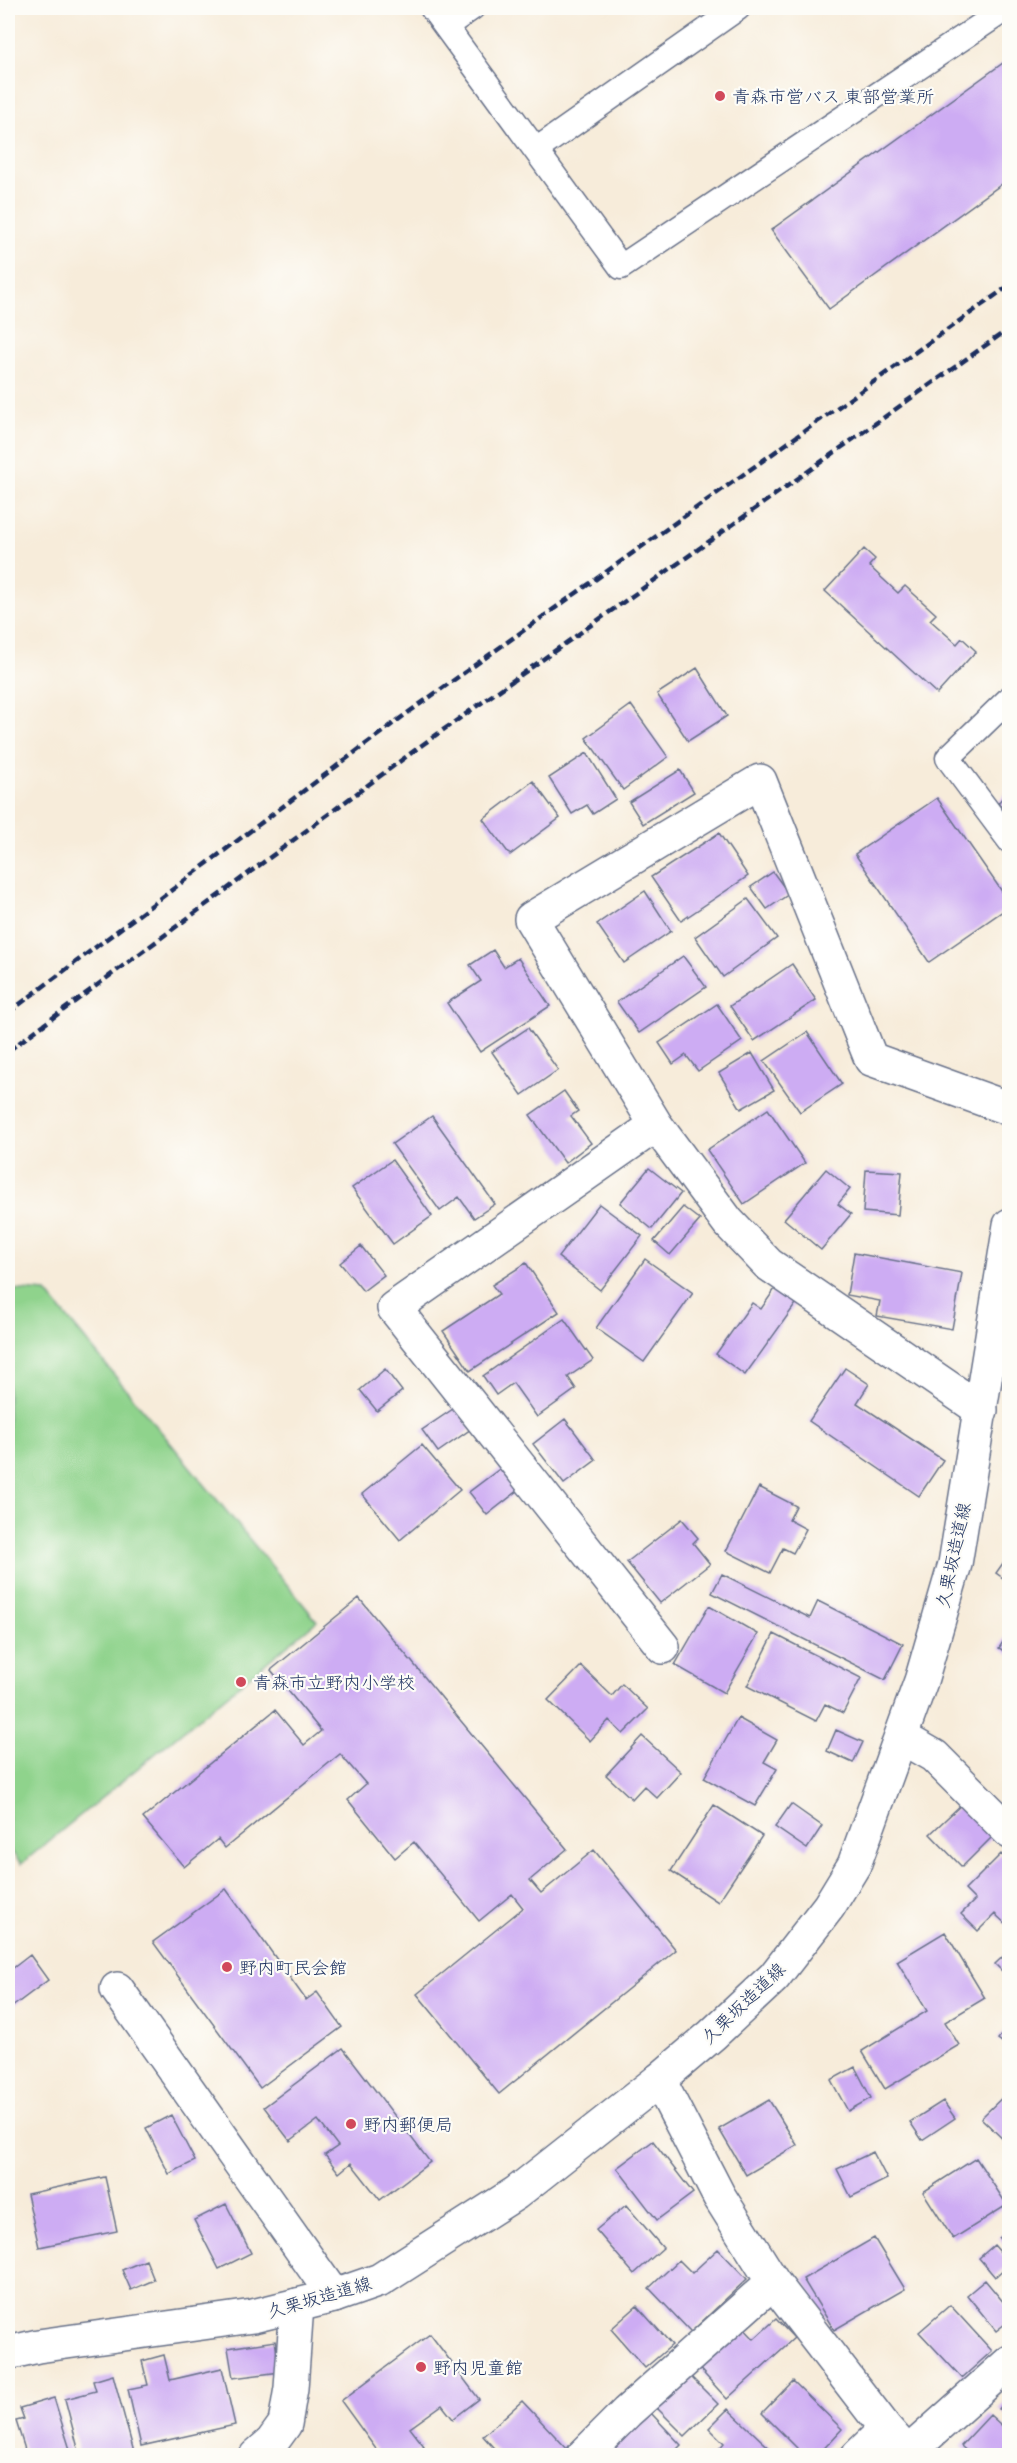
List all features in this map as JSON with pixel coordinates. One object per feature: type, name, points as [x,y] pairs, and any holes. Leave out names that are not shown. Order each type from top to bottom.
[{"type":"street","points":[[981,1410],[768,1264],[728,1222],[656,1125],[531,919],[760,781],[871,1059],[1010,1109]]},
{"type":"street","points":[[656,1125],[394,1308],[663,1647]]},
{"type":"street","name":"久栗坂造道線","points":[[8,2353],[38,2346],[253,2316],[334,2296],[380,2280],[516,2193],[659,2080],[712,2035],[774,1977],[829,1906],[854,1865],[921,1681],[955,1564],[1005,1284],[1010,1225]]},
{"type":"street","points":[[901,1737],[934,1756],[1010,1832]]},
{"type":"street","points":[[117,1989],[334,2296]]},
{"type":"street","points":[[659,2080],[719,2196],[773,2282],[886,2429],[909,2454],[1010,2362]]},
{"type":"street","points":[[583,2456],[627,2412],[773,2282]]},
{"type":"street","points":[[256,2456],[272,2442],[285,2424],[291,2388],[297,2305]]},
{"type":"street","points":[[858,2456],[886,2429]]},
{"type":"lane","points":[[472,8],[439,17],[621,267],[1007,8]]},
{"type":"lane","points":[[536,150],[738,8]]},
{"type":"lane","points":[[1010,698],[948,758],[1010,841]]},
{"type":"green space","points":[[8,1289],[46,1292],[317,1621],[21,1864],[8,1847]]},
{"type":"building","points":[[1010,58],[1010,178],[829,309],[771,230]]},
{"type":"building","points":[[864,549],[875,559],[869,566],[898,593],[905,586],[936,614],[930,620],[957,644],[962,638],[976,651],[937,694],[825,591]]},
{"type":"building","points":[[697,668],[727,716],[688,741],[657,694]]},
{"type":"building","points":[[631,705],[668,757],[623,790],[586,738]]},
{"type":"building","points":[[587,753],[616,799],[593,814],[587,805],[572,814],[549,778]]},
{"type":"building","points":[[680,770],[694,792],[643,824],[629,802]]},
{"type":"building","points":[[533,781],[560,818],[510,855],[483,819]]},
{"type":"building","points":[[1010,789],[1010,813],[998,803]]},
{"type":"building","points":[[937,798],[1010,906],[929,962],[855,854]]},
{"type":"building","points":[[719,833],[748,876],[681,921],[651,877]]},
{"type":"building","points":[[773,872],[789,894],[767,909],[751,887]]},
{"type":"building","points":[[645,891],[671,931],[624,963],[597,924]]},
{"type":"building","points":[[748,899],[777,938],[723,977],[695,937]]},
{"type":"building","points":[[493,950],[504,967],[518,958],[550,1006],[480,1052],[447,1003],[481,981],[470,965]]},
{"type":"building","points":[[683,956],[706,987],[639,1033],[617,1002]]},
{"type":"building","points":[[792,964],[816,1000],[754,1041],[730,1006]]},
{"type":"building","points":[[717,1004],[742,1041],[698,1071],[686,1055],[673,1064],[659,1043]]},
{"type":"building","points":[[528,1028],[558,1070],[522,1095],[492,1052]]},
{"type":"building","points":[[807,1032],[842,1084],[800,1112],[764,1061]]},
{"type":"building","points":[[752,1053],[774,1090],[741,1109],[719,1073]]},
{"type":"building","points":[[564,1091],[578,1111],[571,1116],[591,1143],[565,1163],[530,1115]]},
{"type":"building","points":[[768,1109],[805,1163],[744,1204],[707,1150]]},
{"type":"building","points":[[432,1116],[495,1204],[474,1218],[459,1197],[440,1211],[392,1144]]},
{"type":"building","points":[[392,1160],[432,1216],[393,1244],[352,1188]]},
{"type":"building","points":[[649,1168],[681,1193],[652,1229],[620,1203]]},
{"type":"building","points":[[826,1169],[850,1189],[838,1204],[851,1214],[821,1250],[784,1219]]},
{"type":"building","points":[[866,1170],[902,1172],[898,1215],[863,1212]]},
{"type":"building","points":[[599,1204],[642,1236],[600,1290],[558,1257]]},
{"type":"building","points":[[683,1207],[700,1220],[670,1255],[654,1241]]},
{"type":"building","points":[[361,1246],[384,1275],[363,1291],[340,1263]]},
{"type":"building","points":[[854,1253],[962,1273],[952,1329],[877,1316],[880,1301],[847,1295]]},
{"type":"building","points":[[645,1259],[693,1293],[644,1362],[596,1328]]},
{"type":"building","points":[[526,1263],[559,1312],[470,1371],[443,1331],[499,1294],[492,1285]]},
{"type":"building","points":[[777,1286],[798,1301],[745,1375],[716,1354],[752,1303],[761,1309]]},
{"type":"building","points":[[564,1319],[593,1360],[568,1377],[576,1389],[537,1417],[513,1383],[496,1395],[483,1376]]},
{"type":"building","points":[[845,1368],[869,1384],[857,1403],[943,1460],[919,1496],[809,1421]]},
{"type":"building","points":[[385,1369],[402,1391],[377,1411],[360,1390]]},
{"type":"building","points":[[456,1407],[471,1429],[438,1452],[422,1430]]},
{"type":"building","points":[[565,1419],[596,1460],[564,1484],[533,1444]]},
{"type":"building","points":[[422,1445],[460,1490],[400,1540],[362,1494]]},
{"type":"building","points":[[502,1467],[519,1490],[487,1515],[469,1492]]},
{"type":"building","points":[[759,1487],[796,1506],[789,1520],[806,1529],[793,1553],[783,1548],[770,1573],[726,1551]]},
{"type":"building","points":[[682,1519],[698,1538],[693,1543],[710,1564],[660,1603],[627,1562]]},
{"type":"building","points":[[1008,1556],[1010,1557],[1010,1583],[996,1573]]},
{"type":"building","points":[[722,1574],[810,1618],[818,1601],[903,1644],[885,1680],[712,1593]]},
{"type":"building","points":[[359,1598],[567,1849],[530,1880],[541,1893],[594,1850],[676,1950],[499,2094],[417,1994],[523,1908],[512,1894],[479,1921],[414,1842],[395,1858],[348,1800],[366,1784],[340,1754],[225,1848],[218,1839],[184,1867],[143,1818],[275,1710],[304,1745],[321,1731],[271,1670]]},
{"type":"building","points":[[709,1606],[758,1634],[724,1693],[675,1665]]},
{"type":"building","points":[[1010,1631],[1010,1655],[999,1648]]},
{"type":"building","points":[[774,1634],[861,1678],[843,1713],[825,1704],[816,1721],[747,1686]]},
{"type":"building","points":[[581,1666],[612,1696],[622,1684],[648,1709],[623,1734],[609,1720],[590,1741],[548,1700]]},
{"type":"building","points":[[738,1718],[777,1740],[764,1762],[777,1769],[755,1806],[704,1778]]},
{"type":"building","points":[[836,1730],[863,1742],[853,1763],[827,1751]]},
{"type":"building","points":[[642,1736],[681,1772],[657,1798],[644,1786],[632,1799],[606,1775]]},
{"type":"building","points":[[963,1803],[994,1835],[962,1867],[930,1834]]},
{"type":"building","points":[[791,1804],[822,1826],[807,1849],[775,1827]]},
{"type":"building","points":[[714,1805],[762,1836],[718,1902],[671,1871]]},
{"type":"building","points":[[1001,1854],[1010,1863],[1010,1928],[995,1914],[978,1931],[961,1914],[975,1900],[965,1890]]},
{"type":"building","name":"野内町民会館","points":[[226,1889],[306,2000],[317,1992],[342,2027],[260,2088],[153,1942]]},
{"type":"building","points":[[945,1932],[985,1998],[945,2022],[959,2045],[885,2089],[862,2051],[927,2011],[897,1961]]},
{"type":"building","points":[[1010,1950],[1010,1979],[995,1964]]},
{"type":"building","points":[[30,1955],[48,1980],[8,2010],[8,1972]]},
{"type":"building","points":[[1010,2024],[1010,2048],[998,2039]]},
{"type":"building","points":[[343,2048],[430,2162],[380,2200],[351,2163],[339,2173],[325,2155],[338,2146],[318,2120],[290,2141],[264,2107]]},
{"type":"building","points":[[855,2067],[871,2098],[848,2111],[831,2080]]},
{"type":"building","points":[[1010,2090],[1010,2146],[981,2118]]},
{"type":"building","points":[[769,2100],[797,2145],[746,2175],[719,2129]]},
{"type":"building","points":[[943,2101],[955,2118],[922,2140],[910,2122]]},
{"type":"building","points":[[171,2115],[195,2161],[169,2174],[146,2128]]},
{"type":"building","points":[[653,2141],[693,2193],[657,2220],[617,2168]]},
{"type":"building","points":[[873,2152],[887,2179],[851,2197],[837,2169]]},
{"type":"building","points":[[976,2158],[1007,2205],[953,2239],[923,2192]]},
{"type":"building","points":[[105,2177],[117,2231],[39,2247],[27,2194]]},
{"type":"building","points":[[226,2204],[251,2253],[219,2269],[194,2220]]},
{"type":"building","points":[[626,2205],[663,2248],[634,2274],[596,2230]]},
{"type":"building","points":[[1010,2229],[1010,2250],[999,2238]]},
{"type":"building","points":[[874,2238],[905,2289],[834,2330],[803,2279]]},
{"type":"building","points":[[994,2245],[1010,2263],[995,2277],[979,2258]]},
{"type":"building","points":[[718,2249],[747,2279],[691,2332],[649,2288],[679,2260],[692,2273]]},
{"type":"building","points":[[146,2260],[154,2280],[131,2290],[122,2270]]},
{"type":"building","points":[[985,2280],[1010,2310],[1010,2320],[996,2331],[967,2295]]},
{"type":"building","points":[[950,2305],[992,2351],[962,2378],[919,2332]]},
{"type":"building","points":[[637,2306],[672,2345],[645,2368],[611,2329]]},
{"type":"building","points":[[776,2319],[794,2338],[727,2399],[696,2365],[741,2325],[754,2339]]},
{"type":"building","name":"野内児童館","points":[[430,2334],[479,2399],[453,2419],[442,2405],[410,2428],[424,2446],[412,2456],[381,2456],[341,2401]]},
{"type":"building","points":[[275,2341],[280,2372],[233,2378],[228,2348]]},
{"type":"building","points":[[164,2355],[170,2380],[222,2368],[235,2425],[141,2446],[128,2389],[148,2385],[142,2361]]},
{"type":"building","points":[[685,2371],[718,2404],[685,2436],[652,2403]]},
{"type":"building","points":[[113,2375],[135,2456],[80,2456],[65,2399],[96,2391],[93,2381]]},
{"type":"building","points":[[793,2381],[842,2429],[817,2456],[805,2456],[762,2413]]},
{"type":"building","points":[[1010,2396],[1010,2418],[999,2409]]},
{"type":"building","points":[[54,2398],[72,2456],[27,2456],[16,2421],[24,2419],[20,2408]]},
{"type":"building","points":[[522,2401],[571,2453],[568,2456],[514,2456],[511,2453],[508,2456],[501,2456],[483,2436]]},
{"type":"building","points":[[728,2409],[778,2456],[713,2456],[724,2443],[709,2428]]},
{"type":"building","points":[[650,2412],[681,2445],[670,2456],[619,2456],[611,2447]]},
{"type":"building","points":[[990,2415],[1010,2433],[1010,2456],[972,2456],[961,2446]]},
{"type":"railway","points":[[8,1013],[406,714],[1010,285]]},
{"type":"railway","points":[[8,1051],[422,745],[1010,328]]},
{"type":"place","name":"青森市営バス 東部営業所","points":[[720,96]]},
{"type":"place","name":"青森市立野内小学校","points":[[241,1682]]},
{"type":"place","name":"野内町民会館","points":[[227,1967]]},
{"type":"place","name":"野内郵便局","points":[[351,2124]]},
{"type":"place","name":"野内児童館","points":[[421,2367]]}]
